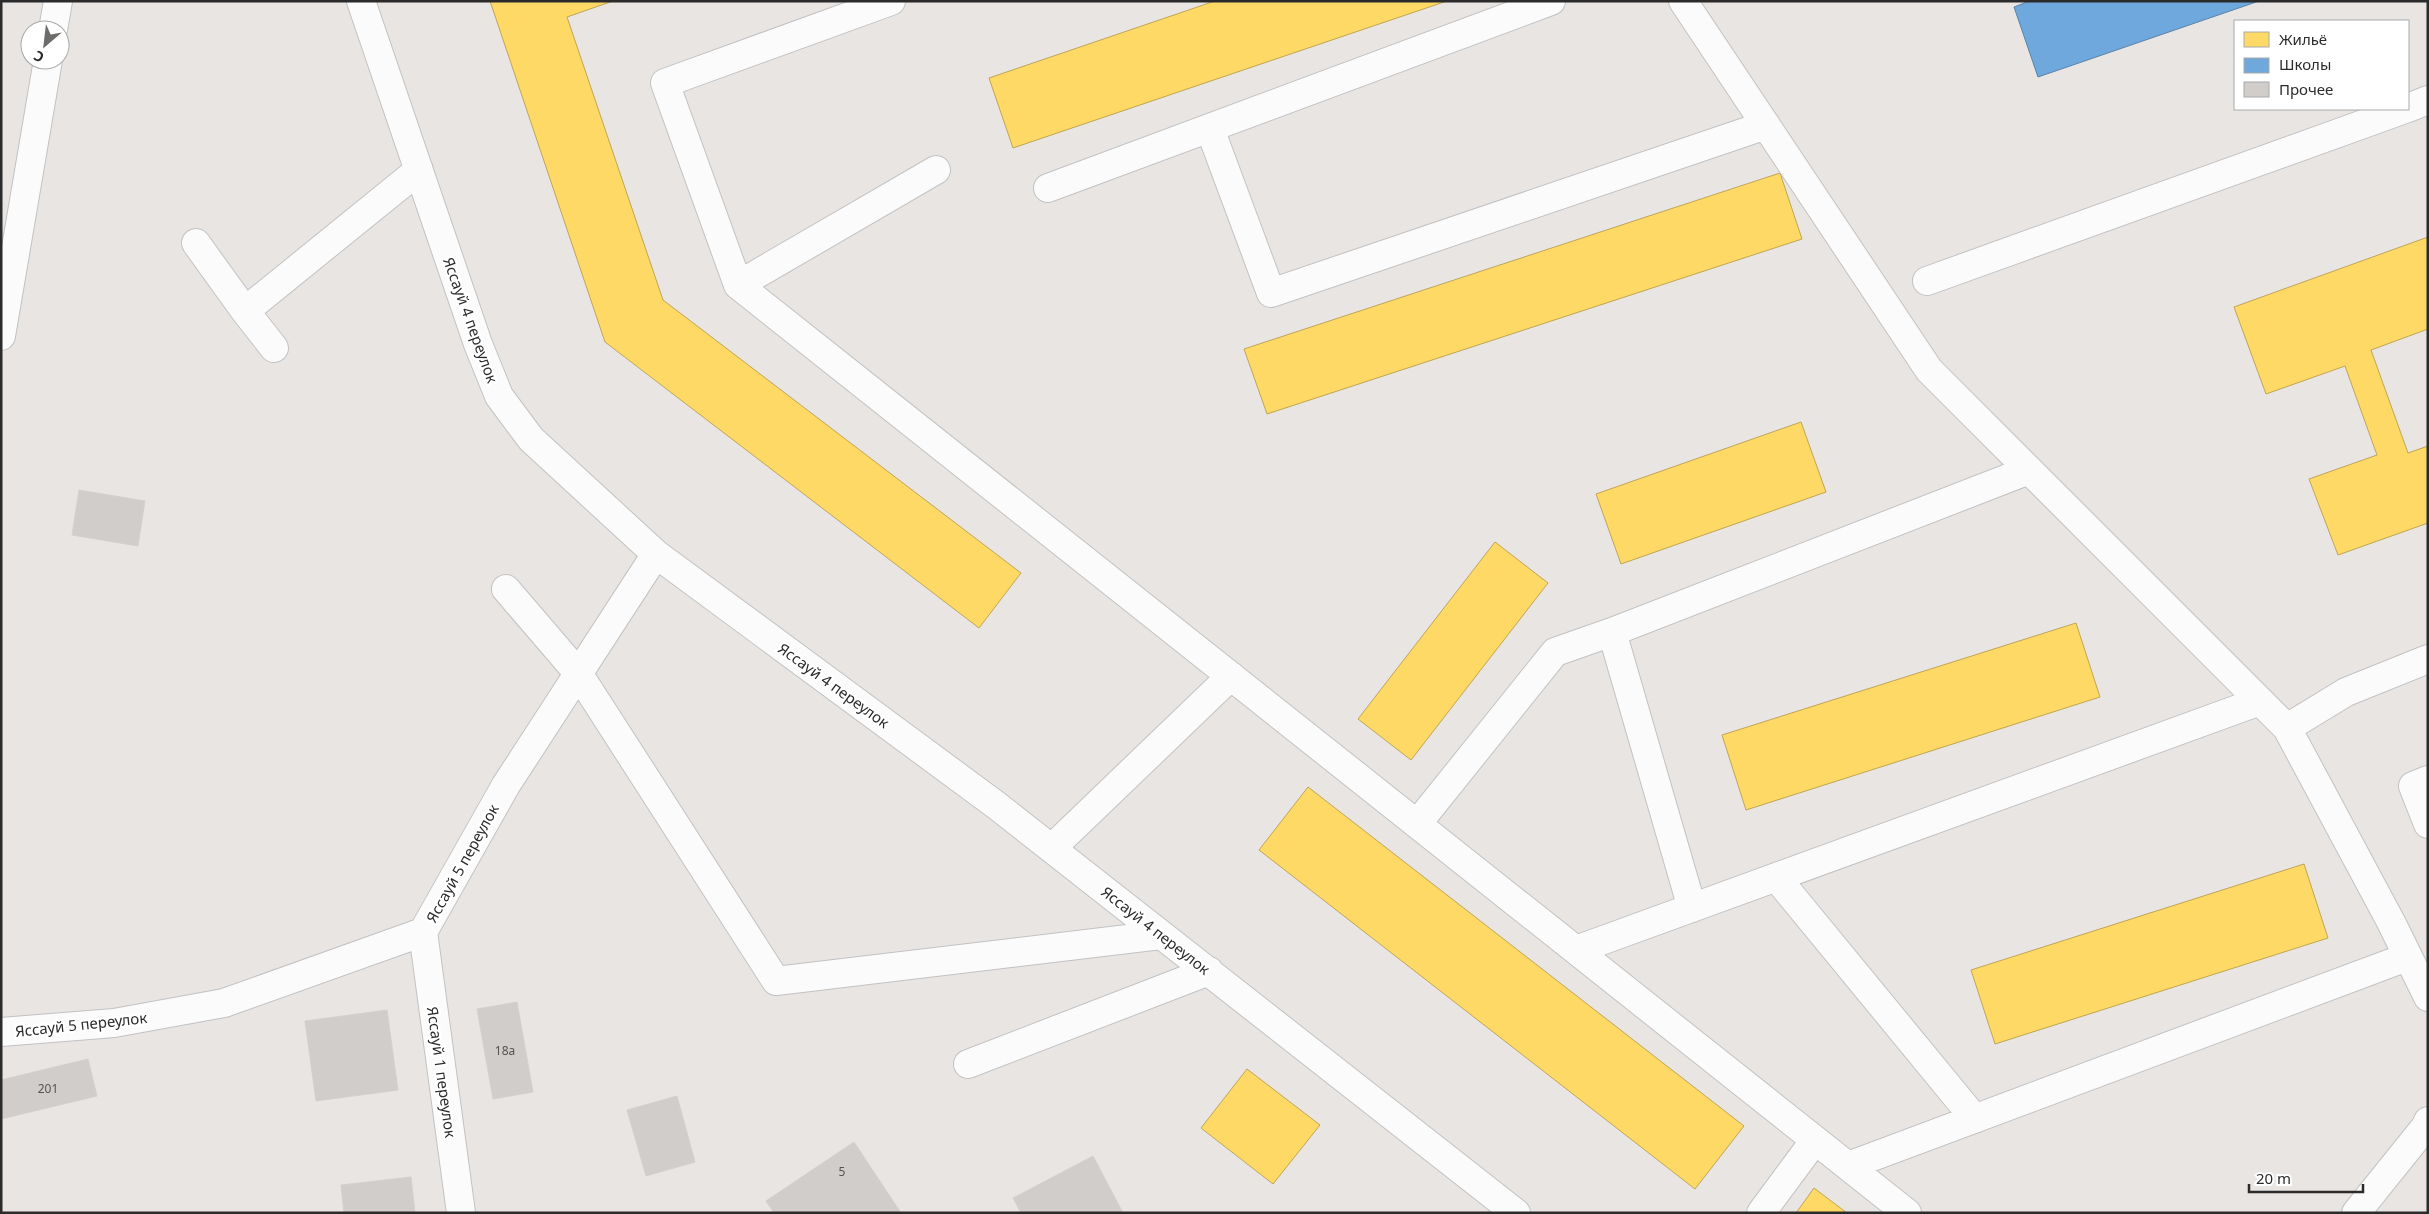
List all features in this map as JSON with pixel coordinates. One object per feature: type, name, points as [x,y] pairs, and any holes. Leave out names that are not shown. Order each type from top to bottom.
[{"type":"street","points":[[55,20],[58,1]]},
{"type":"street","name":"Яссауй 4 переулок","points":[[361,1],[478,344],[499,396],[531,439],[656,554],[1052,848],[1516,1213]]},
{"type":"street","points":[[891,1],[665,83],[738,286],[1907,1213]]},
{"type":"street","points":[[1048,188],[1551,1]]},
{"type":"street","points":[[1683,1],[1929,370],[2287,728],[2428,998]]},
{"type":"street","points":[[1,336],[46,70]]},
{"type":"street","points":[[2409,107],[2428,100]]},
{"type":"street","points":[[1927,281],[2400,110]]},
{"type":"street","points":[[1210,129],[1271,293],[1766,125]]},
{"type":"street","points":[[244,310],[419,170]]},
{"type":"street","points":[[738,286],[936,170]]},
{"type":"street","points":[[196,243],[274,348]]},
{"type":"street","points":[[1417,824],[1555,652],[1612,632],[2030,470]]},
{"type":"street","name":"Яссауй 5 переулок","points":[[1,1032],[114,1023],[224,1003],[424,932],[506,785],[656,554]]},
{"type":"street","points":[[506,589],[578,673],[776,981],[1162,935]]},
{"type":"street","points":[[1612,632],[1692,908]]},
{"type":"street","points":[[2287,728],[2346,692],[2428,659]]},
{"type":"street","points":[[1052,848],[1231,676]]},
{"type":"street","points":[[1576,950],[2260,701]]},
{"type":"street","points":[[2428,780],[2413,786],[2428,824]]},
{"type":"street","points":[[1776,877],[1975,1119]]},
{"type":"street","name":"Яссауй 1 переулок","points":[[424,932],[461,1213]]},
{"type":"street","points":[[1848,1166],[2407,957]]},
{"type":"street","points":[[968,1064],[1209,971]]},
{"type":"street","points":[[2356,1213],[2427,1125]]},
{"type":"street","points":[[1761,1213],[1815,1140]]},
{"type":"building: Жильё","points":[[490,1],[613,1],[567,17],[663,300],[1021,573],[979,628],[605,342]]},
{"type":"building: Жильё","points":[[1215,1],[1447,1],[1013,148],[989,78]]},
{"type":"building: Жильё","points":[[1780,173],[1802,239],[1267,414],[1244,349]]},
{"type":"building: Жильё","points":[[2428,237],[2428,329],[2371,350],[2408,453],[2428,446],[2428,523],[2338,555],[2309,479],[2377,455],[2345,366],[2266,394],[2234,307]]},
{"type":"building: Жильё","points":[[1801,422],[1826,492],[1621,564],[1596,494]]},
{"type":"building: Жильё","points":[[1495,542],[1548,583],[1411,760],[1358,719]]},
{"type":"building: Жильё","points":[[2076,623],[2100,697],[1746,810],[1722,735]]},
{"type":"building: Жильё","points":[[1308,787],[1744,1126],[1695,1189],[1259,850]]},
{"type":"building: Жильё","points":[[2304,864],[2328,938],[1995,1044],[1971,970]]},
{"type":"building: Жильё","points":[[1247,1069],[1320,1125],[1273,1184],[1201,1128]]},
{"type":"building: Жильё","points":[[1814,1188],[1847,1213],[1796,1213]]},
{"type":"building: Школы","points":[[2030,1],[2259,1],[2038,77],[2014,7]]},
{"type":"building: Прочее","points":[[79,490],[145,501],[138,546],[72,535]]},
{"type":"building: Прочее","points":[[517,1002],[533,1092],[493,1099],[477,1009]]},
{"type":"building: Прочее","points":[[387,1010],[398,1090],[316,1101],[305,1021]]},
{"type":"building: Прочее","points":[[88,1059],[97,1096],[1,1119],[1,1080]]},
{"type":"building: Прочее","points":[[677,1096],[695,1162],[646,1176],[627,1110]]},
{"type":"building: Прочее","points":[[854,1142],[901,1213],[774,1213],[766,1201]]},
{"type":"building: Прочее","points":[[1093,1156],[1123,1213],[1021,1213],[1013,1198]]},
{"type":"building: Прочее","points":[[411,1177],[415,1213],[344,1213],[341,1185]]}]
